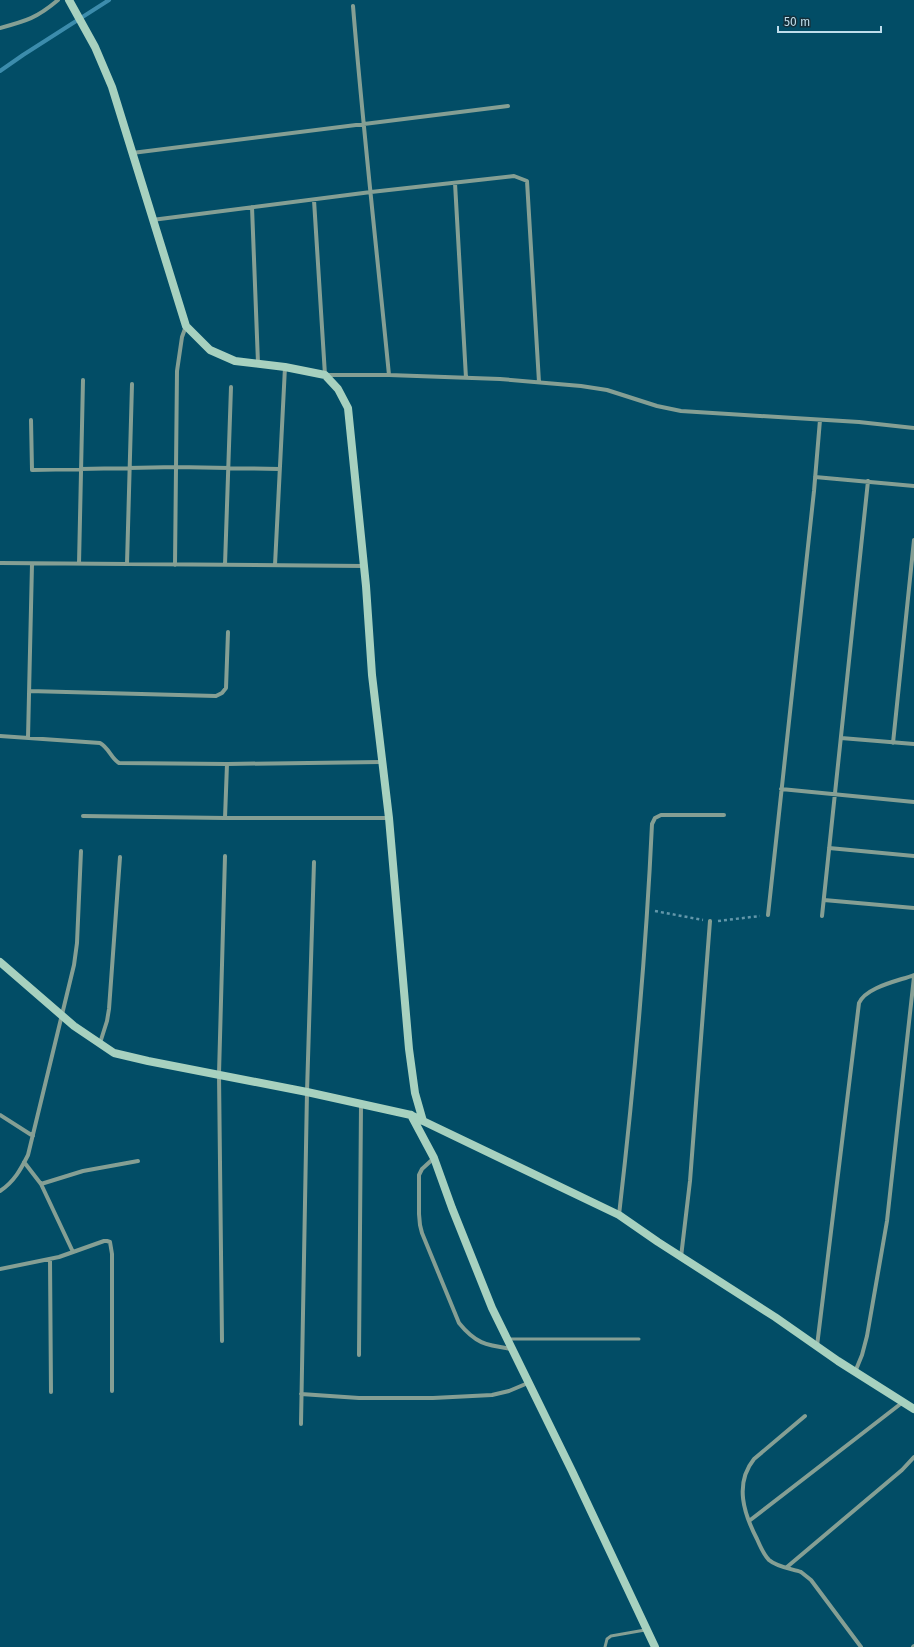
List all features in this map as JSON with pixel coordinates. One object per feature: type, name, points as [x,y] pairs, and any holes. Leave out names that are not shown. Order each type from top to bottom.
[{"type":"main road","points":[[69,0],[95,47],[112,87],[186,326],[210,350],[235,361],[285,367],[325,375],[338,389],[348,408],[364,566],[372,675],[381,762],[389,818],[408,1048],[415,1093],[423,1121]]},
{"type":"main road","points":[[0,962],[62,1015],[114,1053],[307,1092],[410,1115],[619,1215],[681,1257],[775,1317],[855,1372],[914,1409]]},
{"type":"main road","points":[[410,1115],[434,1158],[452,1208],[492,1308],[529,1382],[655,1647]]},
{"type":"street","points":[[0,28],[35,17],[44,12],[58,0]]},
{"type":"street","points":[[353,6],[362,124],[371,192],[389,375]]},
{"type":"street","points":[[132,153],[508,106]]},
{"type":"street","points":[[152,220],[371,192],[514,176],[527,181],[539,382]]},
{"type":"street","points":[[455,183],[466,378]]},
{"type":"street","points":[[314,200],[325,375],[389,375],[539,382],[607,390],[657,406],[681,411],[914,428]]},
{"type":"street","points":[[252,208],[258,363]]},
{"type":"street","points":[[175,565],[177,371],[182,337],[186,326]]},
{"type":"street","points":[[275,565],[285,367]]},
{"type":"street","points":[[79,564],[83,380]]},
{"type":"street","points":[[128,564],[132,384]]},
{"type":"street","points":[[225,565],[231,387]]},
{"type":"street","points":[[31,420],[32,470],[176,467],[280,469]]},
{"type":"street","points":[[768,914],[820,420]]},
{"type":"street","points":[[815,477],[914,486]]},
{"type":"street","points":[[822,916],[868,481]]},
{"type":"street","points":[[893,743],[914,540]]},
{"type":"street","points":[[0,564],[364,566]]},
{"type":"street","points":[[28,738],[32,564]]},
{"type":"street","points":[[29,691],[216,696],[222,693],[226,688],[228,632]]},
{"type":"street","points":[[0,736],[100,743],[106,746],[119,763],[227,764],[381,762]]},
{"type":"street","points":[[841,738],[914,744]]},
{"type":"street","points":[[225,818],[227,764]]},
{"type":"street","points":[[781,789],[914,802]]},
{"type":"street","points":[[619,1215],[634,1086],[648,910],[652,824],[655,818],[661,815],[724,815]]},
{"type":"street","points":[[83,816],[389,818]]},
{"type":"street","points":[[829,848],[914,856]]},
{"type":"street","points":[[0,1191],[8,1185],[21,1169],[28,1155],[74,965],[77,943],[81,851]]},
{"type":"street","points":[[222,1341],[219,1074],[225,856]]},
{"type":"street","points":[[100,1043],[107,1022],[109,1009],[120,857]]},
{"type":"street","points":[[301,1424],[307,1092],[314,862]]},
{"type":"street","points":[[824,900],[914,908]]},
{"type":"street","points":[[681,1257],[690,1181],[710,921]]},
{"type":"street","points":[[817,1347],[859,1003],[862,996],[870,991],[914,976],[887,1220],[867,1336],[862,1355],[855,1372]]},
{"type":"street","points":[[359,1355],[361,1104]]},
{"type":"street","points":[[0,1115],[33,1136]]},
{"type":"street","points":[[434,1158],[422,1169],[419,1175],[419,1214],[422,1233],[459,1323],[471,1337],[487,1345],[512,1349]]},
{"type":"street","points":[[41,1184],[83,1171],[138,1161]]},
{"type":"street","points":[[24,1162],[41,1184],[73,1252]]},
{"type":"street","points":[[0,1270],[50,1259],[107,1240],[110,1242],[112,1391]]},
{"type":"street","points":[[50,1259],[51,1392]]},
{"type":"street","points":[[301,1394],[359,1398],[455,1397],[492,1395],[509,1391],[529,1382]]},
{"type":"street","points":[[749,1521],[903,1402]]},
{"type":"street","points":[[805,1416],[754,1459],[747,1467],[742,1484],[742,1497],[749,1521],[762,1551],[769,1560],[773,1563],[801,1572],[811,1580],[861,1647]]},
{"type":"street","points":[[787,1568],[902,1470],[914,1457]]},
{"type":"lane","points":[[508,1339],[639,1339]]},
{"type":"lane","points":[[605,1647],[607,1639],[611,1636],[647,1630]]},
{"type":"waterway","points":[[0,71],[109,0]]}]
